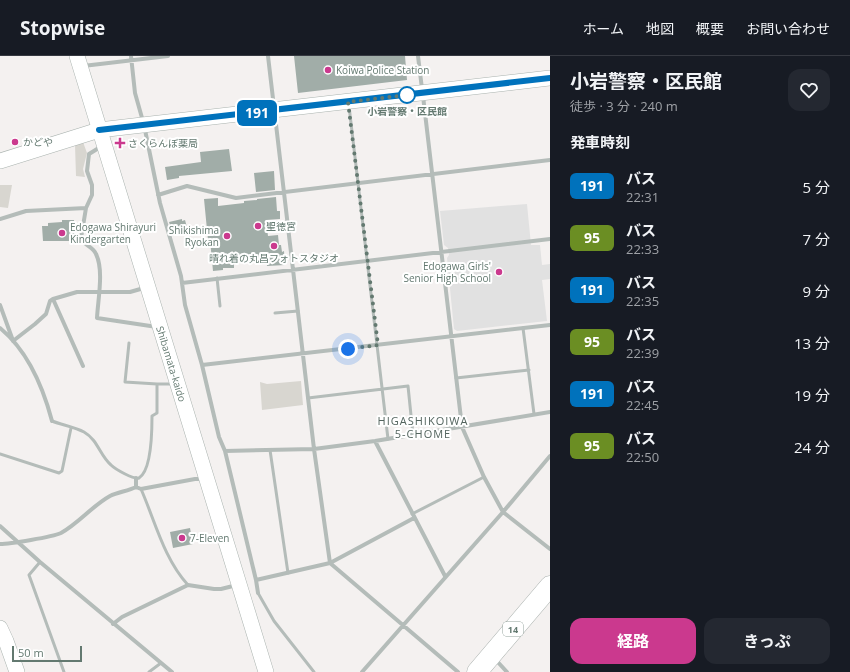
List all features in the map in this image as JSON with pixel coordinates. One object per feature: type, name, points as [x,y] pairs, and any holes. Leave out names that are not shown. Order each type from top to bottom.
[{"type":"highway","name":"14","points":[[477,672],[550,586]]},
{"type":"main road","name":"Shibamata-kaido","points":[[78,61],[208,479],[266,672]]},
{"type":"main road","points":[[0,161],[102,137],[144,125],[550,78]]},
{"type":"main road","points":[[2,637],[17,672]]},
{"type":"street","points":[[78,61],[168,56]]},
{"type":"street","points":[[268,56],[314,449],[330,563],[458,672]]},
{"type":"street","points":[[418,56],[462,426],[484,477],[503,512],[550,549]]},
{"type":"street","points":[[131,58],[135,93],[144,125],[158,194],[182,283],[185,305],[202,365],[219,436],[225,451],[258,593]]},
{"type":"street","points":[[102,137],[89,154],[87,171],[92,185],[92,195],[86,208],[81,238],[83,243],[93,249],[101,268],[97,318],[161,327]]},
{"type":"street","points":[[158,194],[187,186],[236,198],[358,182],[431,175],[550,160]]},
{"type":"street","points":[[0,219],[26,211],[86,208]]},
{"type":"street","points":[[182,283],[550,239]]},
{"type":"street","points":[[13,340],[46,314],[50,301],[53,299],[77,292],[130,292],[148,287]]},
{"type":"street","points":[[53,299],[83,366]]},
{"type":"street","points":[[0,305],[13,340]]},
{"type":"street","points":[[202,365],[550,325]]},
{"type":"street","points":[[0,328],[13,340],[28,360],[46,399],[52,421]]},
{"type":"street","points":[[225,451],[314,449],[388,439],[550,412]]},
{"type":"street","points":[[375,441],[445,576]]},
{"type":"street","points":[[362,672],[445,576],[503,512],[550,456]]},
{"type":"street","points":[[136,478],[136,487]]},
{"type":"street","points":[[136,487],[141,490],[194,479],[208,479]]},
{"type":"street","points":[[0,544],[60,534],[85,515],[91,508],[111,496],[136,487]]},
{"type":"street","points":[[256,580],[330,563],[413,516]]},
{"type":"street","points":[[0,526],[113,624],[172,672]]},
{"type":"street","points":[[113,624],[122,617],[188,585],[221,589],[239,584]]},
{"type":"street","points":[[491,655],[507,672]]},
{"type":"lane","points":[[348,102],[388,439]]},
{"type":"lane","points":[[217,278],[220,306]]},
{"type":"lane","points":[[275,313],[298,311]]},
{"type":"lane","points":[[524,328],[534,414]]},
{"type":"lane","points":[[129,343],[125,382],[178,384]]},
{"type":"lane","points":[[456,378],[529,370]]},
{"type":"lane","points":[[52,421],[84,432],[94,441],[111,465],[130,477],[139,477],[147,467],[153,433],[152,416],[157,412],[157,384]]},
{"type":"lane","points":[[308,398],[408,386],[413,435]]},
{"type":"lane","points":[[0,454],[59,472],[62,471],[71,428]]},
{"type":"lane","points":[[270,450],[288,572]]},
{"type":"lane","points":[[413,516],[484,477]]},
{"type":"lane","points":[[141,490],[164,547],[188,585]]},
{"type":"lane","points":[[40,562],[29,575],[64,672]]},
{"type":"lane","points":[[258,593],[274,622],[314,672]]},
{"type":"lane","points":[[150,672],[161,663]]},
{"type":"path","points":[[269,224],[287,222]]},
{"type":"shaded area","points":[[83,142],[87,153],[83,169],[85,177],[76,176],[75,145]]},
{"type":"shaded area","points":[[0,185],[12,185],[8,208],[0,207]]},
{"type":"shaded area","name":"Edogawa Girls' Senior High School","points":[[527,204],[531,245],[540,245],[542,265],[550,264],[550,279],[542,280],[547,321],[457,331],[454,329],[447,258],[449,255],[448,248],[444,245],[440,211]]},
{"type":"shaded area","points":[[301,381],[303,405],[262,410],[260,382],[267,384]]},
{"type":"building","name":"Koiwa Police Station","points":[[294,56],[405,56],[407,80],[298,93]]},
{"type":"building","points":[[229,149],[232,171],[179,176],[179,178],[167,180],[165,167],[201,162],[200,152]]},
{"type":"building","points":[[274,171],[275,190],[256,192],[254,173]]},
{"type":"building","points":[[276,197],[277,211],[280,211],[280,219],[266,220],[268,236],[278,235],[279,245],[281,245],[282,252],[284,251],[285,265],[267,266],[266,258],[234,261],[234,268],[223,268],[223,270],[213,271],[204,199],[218,198],[218,206]]},
{"type":"building","points":[[182,219],[182,221],[185,220],[188,231],[173,234],[169,222]]},
{"type":"building","points":[[62,220],[74,220],[75,241],[43,241],[42,226],[48,226],[48,223],[62,222]]},
{"type":"building","name":"7-Eleven","points":[[190,528],[193,544],[173,548],[170,532]]},
{"type":"bus line","name":"191","points":[[99,130],[550,78]]},
{"type":"place","name":"Koiwa Police Station","points":[[328,70]]},
{"type":"place","name":"小岩警察・区民館","points":[[407,95]]},
{"type":"place","name":"かどや","points":[[15,142]]},
{"type":"place","name":"さくらんぼ薬局","points":[[120,143]]},
{"type":"place","name":"聖徳宮","points":[[258,226]]},
{"type":"place","name":"Edogawa Shirayuri Kindergarten","points":[[62,233]]},
{"type":"place","name":"Shikishima Ryokan","points":[[227,236]]},
{"type":"place","name":"晴れ着の丸昌フォトスタジオ","points":[[274,246]]},
{"type":"place","name":"Edogawa Girls' Senior High School","points":[[499,272]]},
{"type":"place","name":"7-Eleven","points":[[182,538]]},
{"type":"district","name":"HIGASHIKOIWA 5-CHOME","points":[[423,426]]},
{"type":"route","points":[[348,349],[378,345],[348,102],[407,95]]}]
